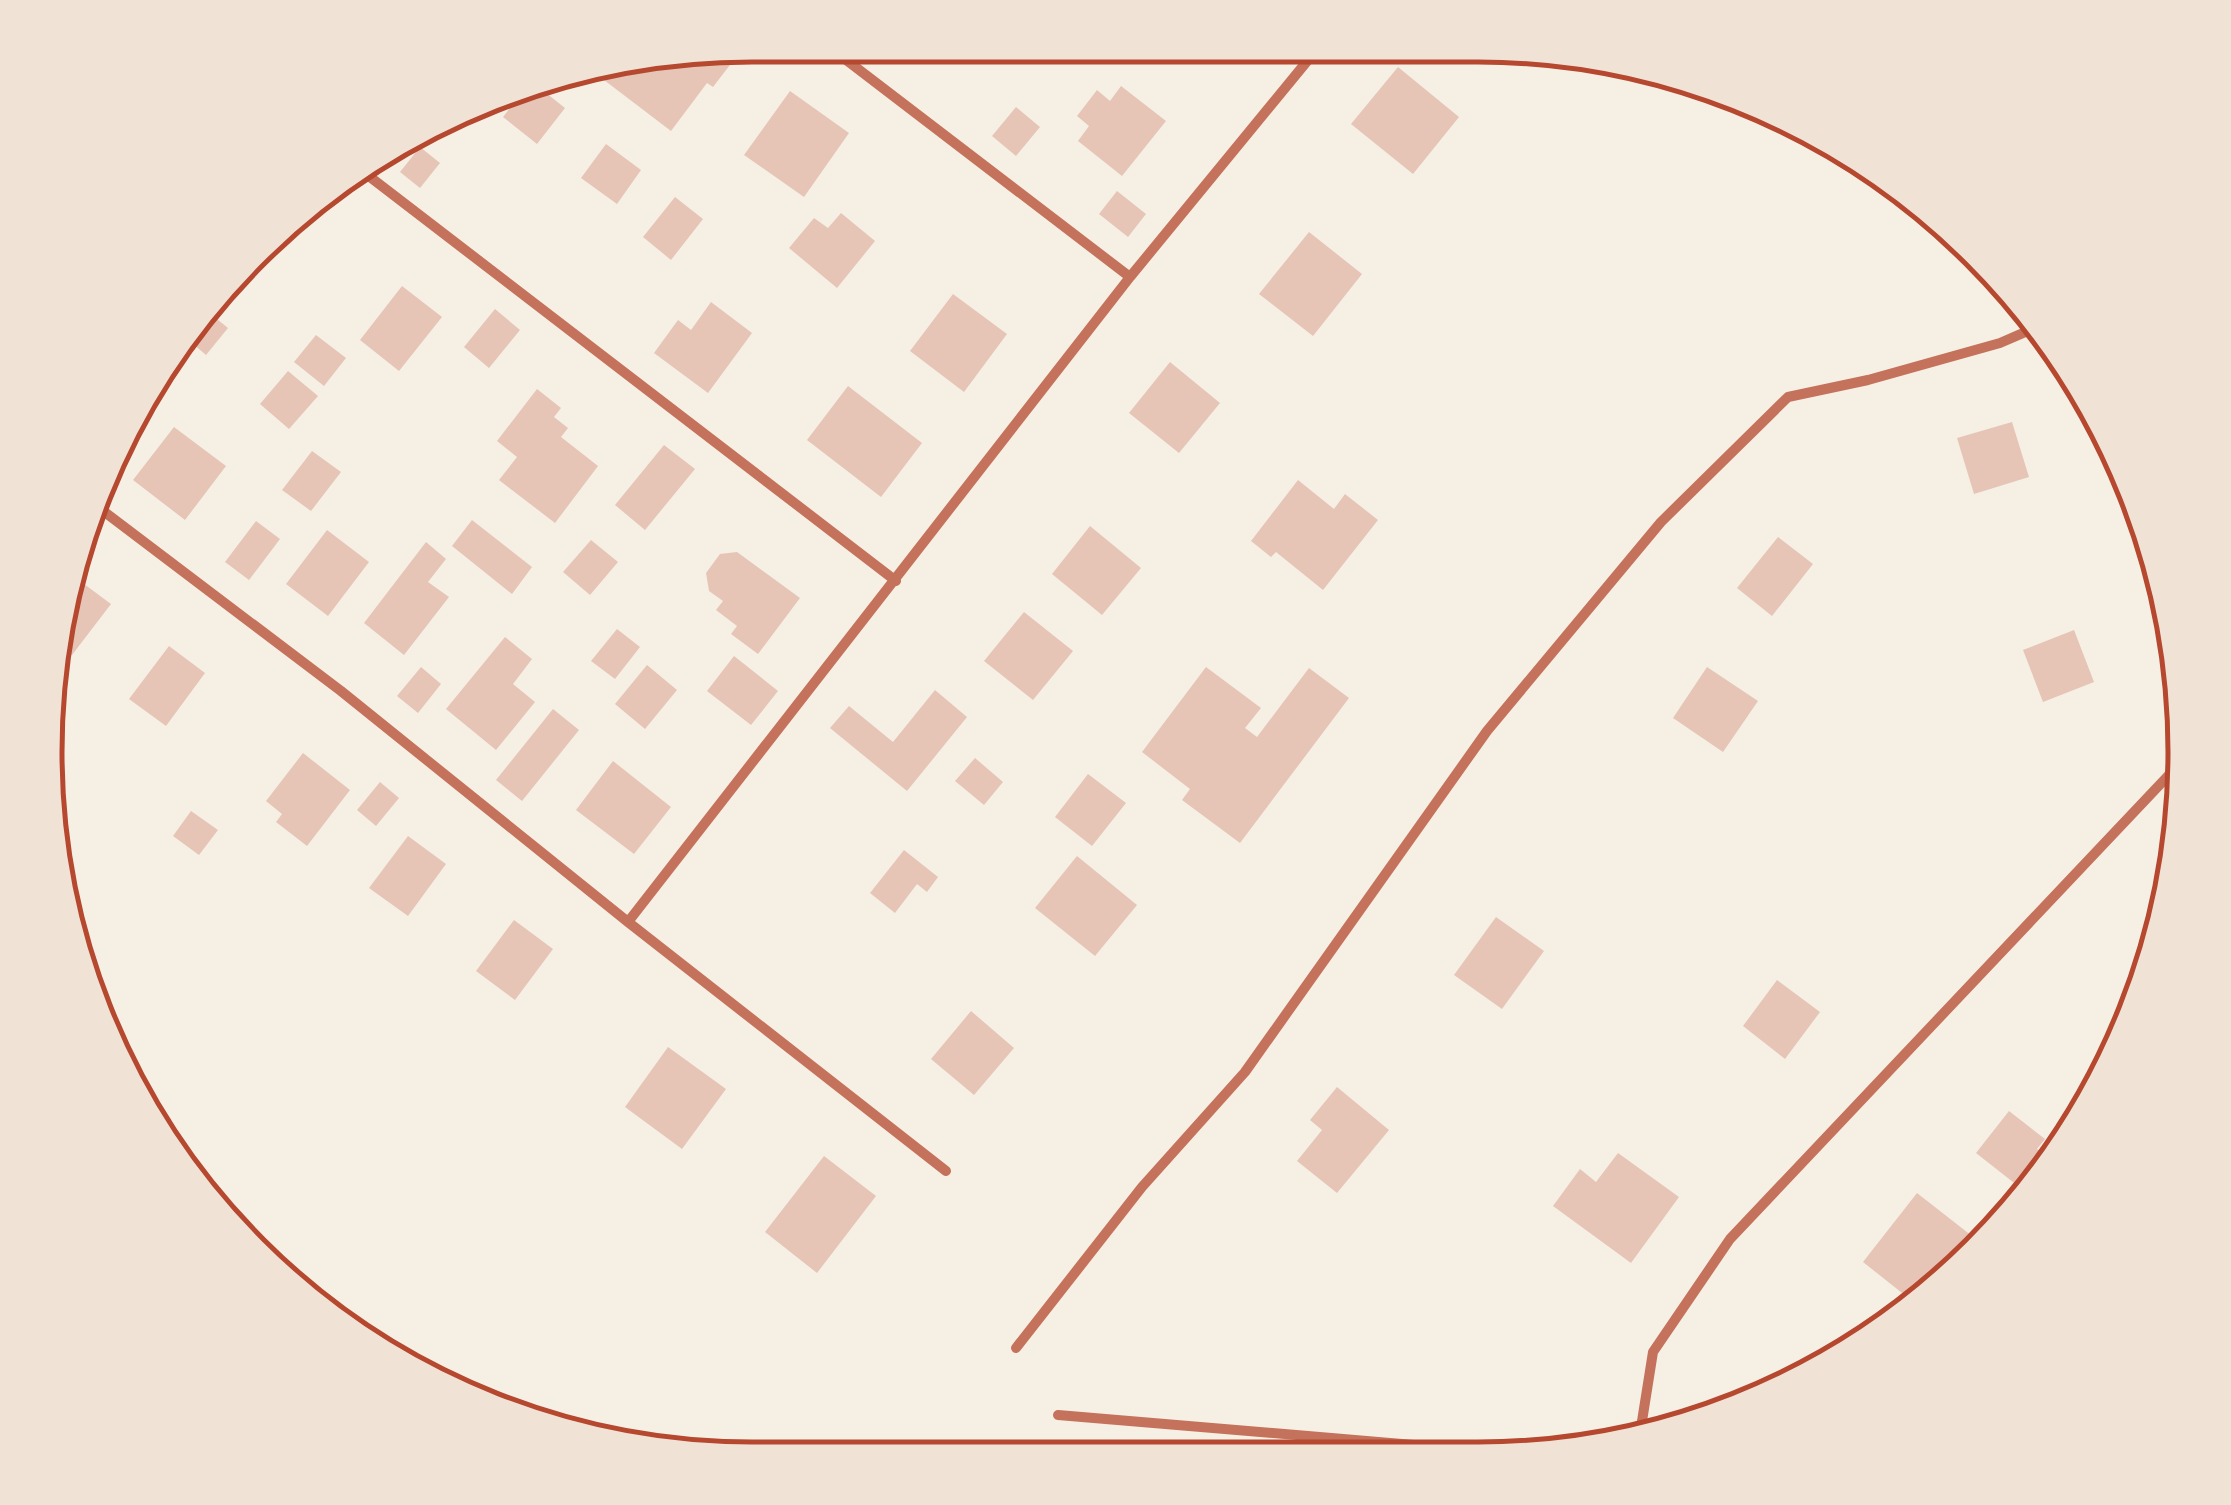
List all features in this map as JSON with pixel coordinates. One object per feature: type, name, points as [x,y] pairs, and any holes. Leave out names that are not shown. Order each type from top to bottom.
[{"type":"street","points":[[849,62],[1130,277]]},
{"type":"street","points":[[628,922],[1130,277],[1306,62]]},
{"type":"street","points":[[370,178],[896,581]]},
{"type":"street","points":[[1016,1348],[1142,1186],[1245,1072],[1486,731],[1662,522],[1788,396],[1887,375],[2000,343],[2026,332]]},
{"type":"street","points":[[106,513],[341,691],[946,1171]]},
{"type":"street","points":[[1642,1423],[1652,1352],[1730,1239],[2167,778]]},
{"type":"street","points":[[1058,1415],[1387,1442]]},
{"type":"building","points":[[732,63],[713,87],[707,83],[671,131],[604,80],[662,68]]},
{"type":"building","points":[[1398,67],[1459,117],[1413,174],[1351,124]]},
{"type":"building","points":[[1121,86],[1166,121],[1122,176],[1078,141],[1089,126],[1077,116],[1097,90],[1110,101]]},
{"type":"building","points":[[790,91],[849,133],[804,197],[744,155]]},
{"type":"building","points":[[547,94],[565,108],[537,144],[503,117],[511,106]]},
{"type":"building","points":[[1016,107],[1040,127],[1016,156],[992,136]]},
{"type":"building","points":[[606,144],[641,170],[617,204],[581,178]]},
{"type":"building","points":[[421,148],[440,163],[420,188],[400,172]]},
{"type":"building","points":[[1117,191],[1146,214],[1128,237],[1099,214]]},
{"type":"building","points":[[675,197],[703,219],[671,260],[643,237]]},
{"type":"building","points":[[841,213],[875,241],[837,288],[789,248],[814,218],[828,228]]},
{"type":"building","points":[[1309,232],[1362,274],[1313,336],[1259,294]]},
{"type":"building","points":[[402,286],[442,317],[399,371],[360,340]]},
{"type":"building","points":[[953,294],[1007,334],[964,392],[910,351]]},
{"type":"building","points":[[711,302],[752,333],[708,393],[654,353],[678,320],[691,330]]},
{"type":"building","points":[[495,309],[520,330],[489,368],[464,347]]},
{"type":"building","points":[[216,319],[228,328],[206,355],[195,346]]},
{"type":"building","points":[[316,335],[346,358],[324,386],[294,362]]},
{"type":"building","points":[[1170,362],[1220,403],[1179,453],[1129,413]]},
{"type":"building","points":[[288,371],[318,396],[289,429],[260,404]]},
{"type":"building","points":[[848,386],[922,443],[881,497],[807,440]]},
{"type":"building","points":[[537,389],[561,408],[554,417],[568,428],[561,437],[598,466],[555,523],[499,480],[517,457],[497,441]]},
{"type":"building","points":[[2012,422],[2029,477],[1974,494],[1957,438]]},
{"type":"building","points":[[174,427],[226,466],[185,520],[133,480]]},
{"type":"building","points":[[664,445],[695,469],[645,530],[615,505]]},
{"type":"building","points":[[312,451],[341,472],[311,511],[282,490]]},
{"type":"building","points":[[1298,480],[1334,509],[1345,494],[1378,520],[1323,590],[1276,552],[1271,557],[1251,541]]},
{"type":"building","points":[[472,520],[532,567],[512,594],[452,546]]},
{"type":"building","points":[[256,521],[280,539],[249,580],[225,562]]},
{"type":"building","points":[[1090,526],[1141,568],[1102,615],[1052,574]]},
{"type":"building","points":[[327,530],[369,562],[328,616],[286,584]]},
{"type":"building","points":[[1778,537],[1813,564],[1772,616],[1737,588]]},
{"type":"building","points":[[591,540],[618,562],[590,595],[563,572]]},
{"type":"building","points":[[426,542],[446,559],[428,582],[449,597],[404,655],[364,623]]},
{"type":"building","points":[[737,552],[800,598],[758,654],[731,634],[737,626],[716,610],[723,601],[709,591],[706,573],[720,554]]},
{"type":"building","points":[[84,584],[111,604],[70,653]]},
{"type":"building","points":[[1024,612],[1073,651],[1033,700],[984,661]]},
{"type":"building","points":[[617,629],[640,647],[615,679],[591,661]]},
{"type":"building","points":[[2074,630],[2094,682],[2043,702],[2023,650]]},
{"type":"building","points":[[505,637],[532,659],[513,684],[535,702],[496,750],[446,709]]},
{"type":"building","points":[[169,646],[205,673],[166,726],[129,699]]},
{"type":"building","points":[[734,656],[778,691],[751,725],[707,691]]},
{"type":"building","points":[[647,665],[677,690],[645,729],[615,704]]},
{"type":"building","points":[[421,667],[441,684],[418,713],[397,696]]},
{"type":"building","points":[[1206,667],[1261,708],[1245,728],[1257,737],[1309,668],[1349,698],[1240,843],[1182,800],[1190,789],[1142,752]]},
{"type":"building","points":[[1707,667],[1758,701],[1723,752],[1673,718]]},
{"type":"building","points":[[935,690],[967,717],[907,791],[830,728],[849,706],[893,742]]},
{"type":"building","points":[[553,709],[579,730],[522,801],[496,780]]},
{"type":"building","points":[[303,753],[350,790],[307,846],[276,822],[282,814],[266,801]]},
{"type":"building","points":[[975,758],[1003,782],[984,805],[955,781]]},
{"type":"building","points":[[613,761],[671,807],[634,854],[576,810]]},
{"type":"building","points":[[1088,774],[1126,803],[1092,846],[1055,817]]},
{"type":"building","points":[[380,782],[399,798],[376,826],[357,810]]},
{"type":"building","points":[[191,811],[218,830],[199,855],[173,836]]},
{"type":"building","points":[[408,836],[446,864],[408,916],[369,888]]},
{"type":"building","points":[[904,850],[938,877],[927,892],[917,884],[895,913],[870,893]]},
{"type":"building","points":[[1077,856],[1137,905],[1095,956],[1035,908]]},
{"type":"building","points":[[1496,917],[1544,951],[1502,1009],[1454,975]]},
{"type":"building","points":[[514,920],[553,949],[515,1000],[476,971]]},
{"type":"building","points":[[1777,980],[1820,1012],[1785,1059],[1743,1026]]},
{"type":"building","points":[[971,1011],[1014,1048],[974,1095],[931,1059]]},
{"type":"building","points":[[668,1047],[726,1089],[682,1149],[625,1107]]},
{"type":"building","points":[[1337,1087],[1389,1130],[1337,1193],[1297,1161],[1322,1130],[1310,1120]]},
{"type":"building","points":[[2009,1111],[2045,1139],[2037,1149],[2041,1152],[2016,1185],[1976,1153]]},
{"type":"building","points":[[1618,1153],[1679,1197],[1631,1263],[1553,1206],[1580,1169],[1596,1182]]},
{"type":"building","points":[[824,1156],[876,1196],[817,1273],[765,1232]]},
{"type":"building","points":[[1917,1193],[1971,1235],[1905,1295],[1863,1262]]}]
